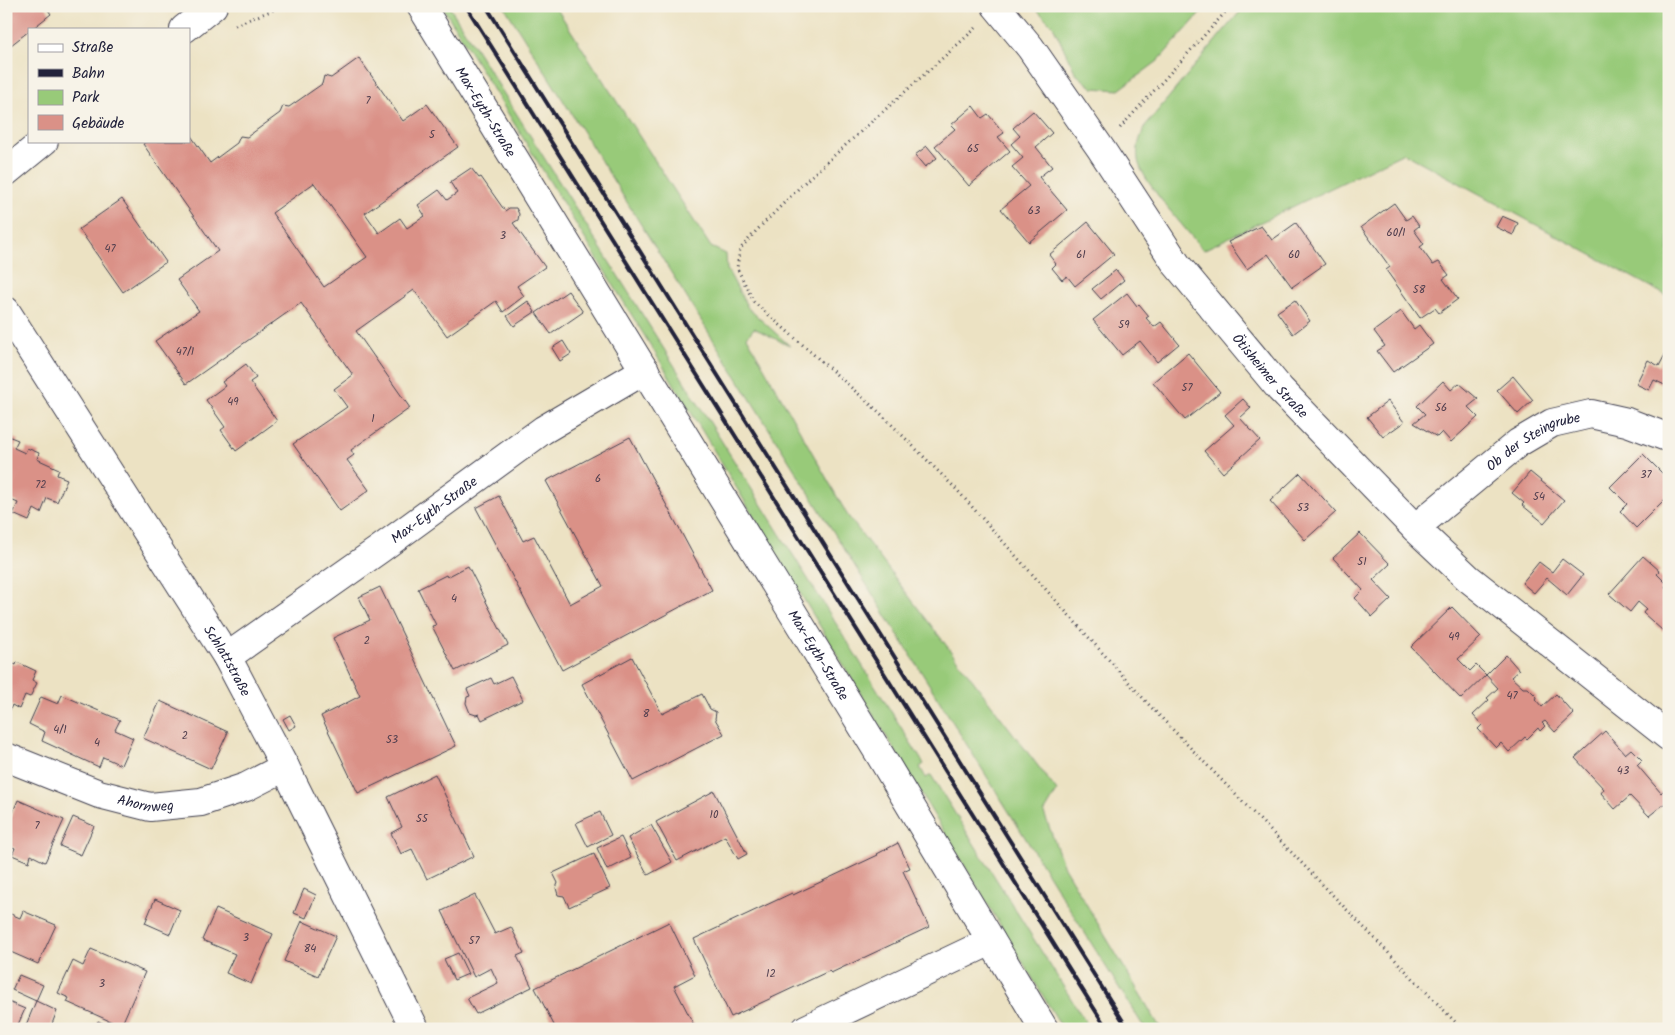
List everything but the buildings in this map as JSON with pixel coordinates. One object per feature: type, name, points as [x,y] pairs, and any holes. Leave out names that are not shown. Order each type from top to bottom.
[{"type":"street","points":[[185,28],[213,6]]},
{"type":"street","name":"Max-Eyth-Straße","points":[[421,6],[885,763],[1044,1029]]},
{"type":"street","name":"Ötisheimer Straße","points":[[997,7],[1030,47],[1101,149],[1177,266],[1280,389],[1415,528],[1468,578],[1669,737]]},
{"type":"street","points":[[6,172],[43,142]]},
{"type":"street","name":"Schlattstraße","points":[[6,311],[227,657],[285,767],[415,1029]]},
{"type":"street","name":"Max-Eyth-Straße","points":[[227,657],[380,549],[543,430],[645,370]]},
{"type":"street","name":"Ob der Steingrube","points":[[1415,528],[1518,443],[1552,423],[1591,414],[1627,422],[1669,438]]},
{"type":"street","name":"Ahornweg","points":[[6,757],[99,794],[150,806],[201,802],[246,787],[285,767]]},
{"type":"street","points":[[806,1029],[991,941]]},
{"type":"path","points":[[1101,149],[1231,6]]},
{"type":"path","points":[[997,7],[808,179],[756,230],[740,249],[737,268],[754,302],[872,406],[957,490],[1150,706],[1462,1029]]},
{"type":"green space","points":[[442,6],[449,6],[924,764],[920,767],[926,778],[931,775],[1090,1029],[1063,1029],[660,361]]},
{"type":"green space","points":[[504,6],[555,6],[711,247],[726,254],[727,269],[748,308],[790,346],[754,328],[747,337],[848,516],[1057,791],[1044,813],[1064,867],[1161,1029],[1145,1029]]},
{"type":"green space","points":[[1033,6],[1207,6],[1158,61],[1119,90],[1093,88],[1076,74],[1053,26]]},
{"type":"green space","points":[[1245,6],[1669,6],[1669,297],[1404,153],[1203,250],[1147,180],[1138,160],[1138,147],[1145,126]]},
{"type":"railway","points":[[466,6],[1107,1029]]},
{"type":"railway","points":[[486,6],[1128,1029]]}]
